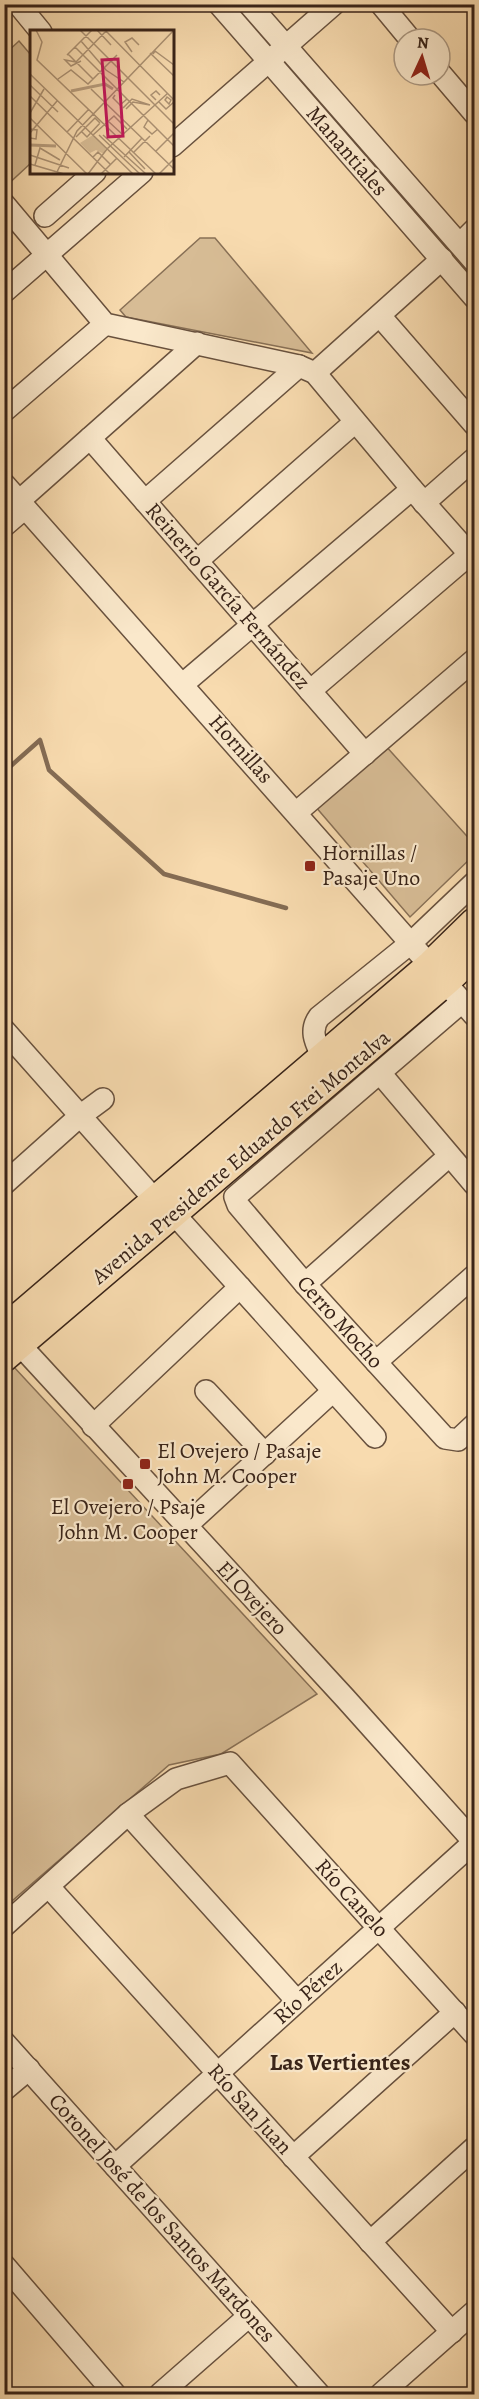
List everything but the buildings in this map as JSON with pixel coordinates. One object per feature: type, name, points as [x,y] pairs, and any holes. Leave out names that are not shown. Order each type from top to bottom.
[{"type":"main road","name":"Avenida Presidente Eduardo Frei Montalva","points":[[165,1207],[322,1056],[454,990],[474,922]]},
{"type":"main road","name":"Avenida Presidente Eduardo Frei Montalva","points":[[8,1337],[165,1207],[454,990],[474,954]]},
{"type":"street","points":[[18,4],[39,30]]},
{"type":"street","name":"Manantiales","points":[[219,4],[474,297]]},
{"type":"street","name":"Manantiales","points":[[249,4],[467,237],[474,261]]},
{"type":"street","points":[[174,144],[334,4]]},
{"type":"street","points":[[381,4],[400,27]]},
{"type":"street","points":[[452,87],[474,113]]},
{"type":"street","points":[[45,216],[93,174]]},
{"type":"street","points":[[4,292],[140,174]]},
{"type":"street","points":[[4,204],[105,324],[197,343],[307,370],[356,422],[472,557],[310,691]]},
{"type":"street","points":[[145,501],[307,370],[380,316],[442,259]]},
{"type":"street","points":[[380,316],[474,424]]},
{"type":"street","points":[[4,411],[105,324]]},
{"type":"street","points":[[4,526],[22,504],[90,438],[197,343]]},
{"type":"street","points":[[197,561],[356,422]]},
{"type":"street","name":"Reinerio García Fernández","points":[[90,438],[365,754]]},
{"type":"street","points":[[183,684],[253,625],[418,496],[474,459]]},
{"type":"street","name":"Hornillas","points":[[4,484],[454,990]]},
{"type":"street","points":[[297,812],[474,660]]},
{"type":"street","name":"Avenida Presidente Eduardo Frei Montalva","points":[[322,1056],[313,1034],[315,1022],[319,1017],[412,942],[474,882]]},
{"type":"street","name":"Avenida Presidente Eduardo Frei Montalva","points":[[235,1197],[380,1073],[454,990]]},
{"type":"street","points":[[4,1030],[375,1437]]},
{"type":"street","points":[[380,1073],[474,1184]]},
{"type":"street","points":[[7,1176],[104,1099]]},
{"type":"street","points":[[305,1284],[449,1156]]},
{"type":"street","name":"Cerro Mocho","points":[[235,1197],[237,1205],[305,1284],[445,1438],[452,1441],[458,1440],[474,1425]]},
{"type":"street","points":[[376,1362],[474,1276]]},
{"type":"street","points":[[93,1426],[240,1287]]},
{"type":"street","name":"El Ovejero","points":[[8,1337],[186,1526],[474,1842]]},
{"type":"street","points":[[206,1391],[265,1454]]},
{"type":"street","points":[[186,1526],[333,1391]]},
{"type":"street","name":"Río Canelo","points":[[128,1814],[176,1779],[230,1763],[474,2034]]},
{"type":"street","points":[[4,1926],[128,1814],[297,2001]]},
{"type":"street","name":"Río Pérez","points":[[115,2166],[474,1842]]},
{"type":"street","name":"Río San Juan","points":[[49,1887],[452,2332]]},
{"type":"street","points":[[293,2157],[455,2012]]},
{"type":"street","name":"Coronel José de los Santos Mardones","points":[[4,2042],[319,2394]]},
{"type":"street","points":[[4,2090],[29,2069]]},
{"type":"street","points":[[370,2242],[474,2148]]},
{"type":"street","points":[[4,2265],[115,2394]]},
{"type":"street","points":[[381,2394],[474,2312]]},
{"type":"street","points":[[160,2394],[249,2316]]},
{"type":"shaded area","points":[[19,41],[30,54],[30,164],[5,187],[5,54]]},
{"type":"shaded area","points":[[200,238],[215,238],[312,353],[126,317],[120,310]]},
{"type":"shaded area","points":[[384,744],[474,844],[474,855],[410,917],[315,806]]},
{"type":"shaded area","points":[[13,1366],[317,1694],[221,1754],[169,1765],[5,1907],[4,1373]]},
{"type":"waterway","points":[[4,772],[40,740],[49,770],[164,874],[286,908]]},
{"type":"place","name":"Hornillas / Pasaje Uno","points":[[310,866]]},
{"type":"place","name":"El Ovejero / Pasaje John M. Cooper","points":[[145,1464]]},
{"type":"place","name":"El Ovejero / Psaje John M. Cooper","points":[[128,1484]]},
{"type":"district","name":"Las Vertientes","points":[[340,2062]]}]
